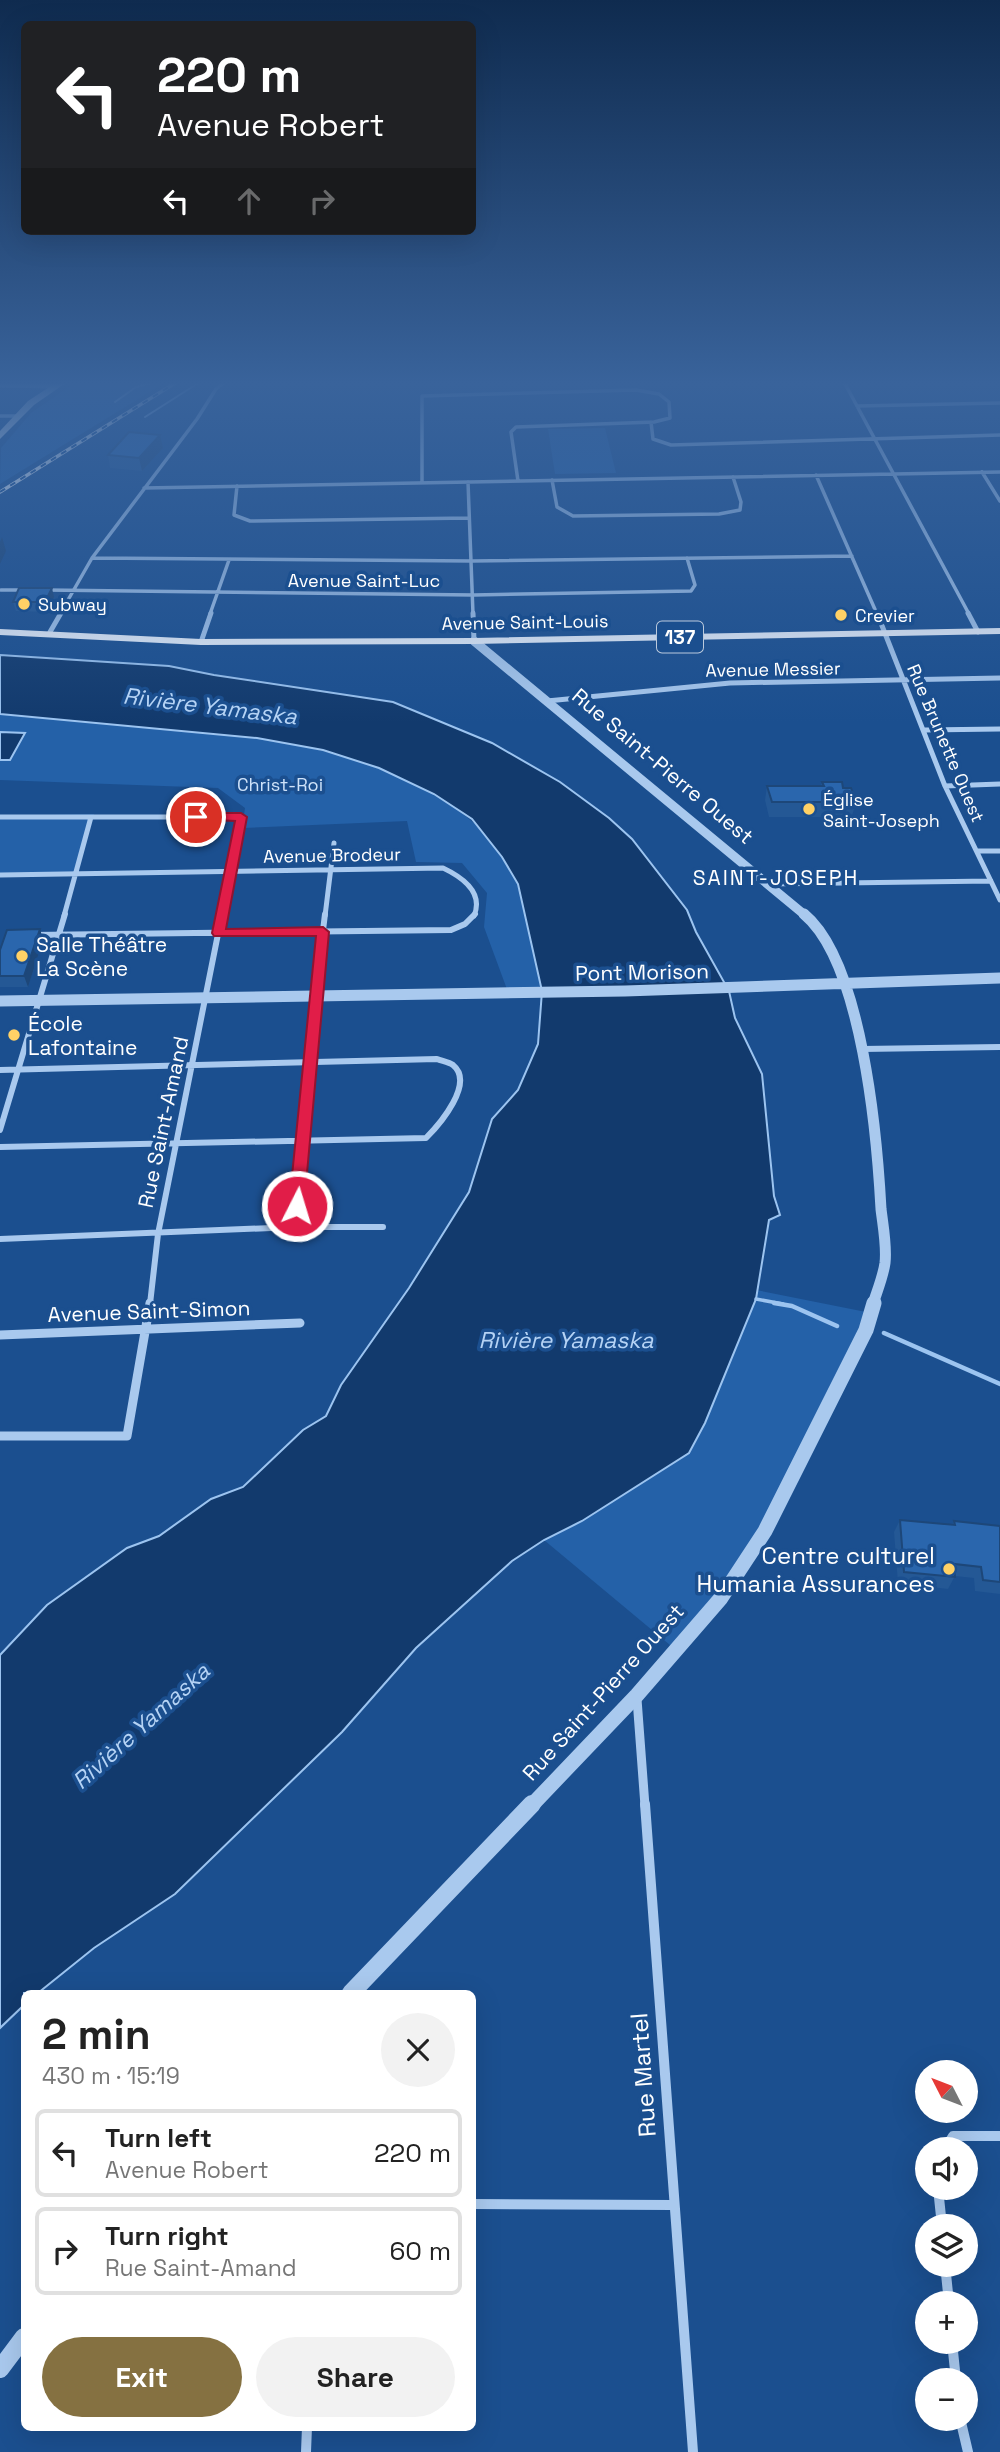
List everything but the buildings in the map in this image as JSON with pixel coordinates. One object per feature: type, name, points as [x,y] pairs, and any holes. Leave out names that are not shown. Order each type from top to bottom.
[{"type":"main road","name":"Avenue Saint-Louis","points":[[0,626],[201,642],[474,641],[1000,631]]},
{"type":"main road","name":"Avenue Saint-Louis","points":[[0,632],[50,632]]},
{"type":"street","points":[[50,632],[92,558],[139,494]]},
{"type":"street","points":[[236,494],[234,515],[250,521],[469,518]]},
{"type":"street","points":[[468,494],[474,641]]},
{"type":"street","points":[[555,494],[557,508],[573,516],[719,514],[740,510],[739,494]]},
{"type":"street","name":"Rue Brunette Ouest","points":[[825,494],[886,634],[945,786],[1000,900]]},
{"type":"street","points":[[905,494],[935,546],[978,632]]},
{"type":"street","points":[[92,558],[472,561],[852,556]]},
{"type":"street","name":"Avenue Saint-Luc","points":[[1,590],[474,595],[691,591],[695,585],[687,558]]},
{"type":"street","points":[[201,642],[229,560]]},
{"type":"street","name":"Rue Saint-Pierre Ouest","points":[[354,1990],[637,1695],[721,1598],[765,1531],[866,1331],[885,1262],[879,1172],[862,1049],[833,953],[816,924],[474,641]]},
{"type":"street","name":"Avenue Messier","points":[[547,701],[730,683],[905,682],[1000,678]]},
{"type":"street","points":[[925,730],[1000,729]]},
{"type":"street","points":[[945,786],[1000,785]]},
{"type":"street","points":[[0,817],[91,817],[60,934],[0,1130]]},
{"type":"street","name":"Rue Saint-Amand","points":[[0,1436],[127,1436],[147,1328],[158,1234],[241,817],[91,817]]},
{"type":"street","points":[[295,1227],[315,996],[334,843]]},
{"type":"street","points":[[977,852],[1000,851]]},
{"type":"street","name":"Avenue Brodeur","points":[[0,875],[443,868],[455,872],[467,881],[477,897],[478,911],[475,919],[452,930],[323,932]]},
{"type":"street","points":[[767,884],[992,881]]},
{"type":"street","points":[[24,935],[323,932]]},
{"type":"street","name":"Pont Morison","points":[[0,1001],[520,994],[845,986],[1000,978]]},
{"type":"street","points":[[862,1049],[1000,1047]]},
{"type":"street","points":[[0,1070],[437,1059],[454,1066],[460,1076],[457,1093],[445,1120],[426,1138],[0,1147]]},
{"type":"street","points":[[0,1239],[295,1227],[383,1227]]},
{"type":"street","name":"Avenue Saint-Simon","points":[[0,1335],[300,1322]]},
{"type":"street","name":"Rue Martel","points":[[637,1695],[693,2452]]},
{"type":"street","points":[[952,2137],[1000,2136]]},
{"type":"street","points":[[476,2204],[673,2205]]},
{"type":"street","points":[[0,2369],[21,2341]]},
{"type":"street","points":[[306,2452],[307,2431]]},
{"type":"street","points":[[963,2431],[968,2452]]},
{"type":"green space","name":"Christ-Roi","points":[[0,714],[196,730],[260,739],[324,752],[385,771],[440,798],[485,834],[518,882],[542,991],[508,992],[484,927],[487,893],[462,863],[416,862],[407,821],[242,828],[245,808],[218,788],[0,780]]},
{"type":"green space","points":[[94,814],[76,872],[0,873],[0,816]]},
{"type":"green space","points":[[756,1290],[871,1313],[866,1330],[721,1598],[676,1650],[544,1540],[582,1521],[689,1453]]},
{"type":"water","name":"Rivière Yamaska","points":[[0,655],[169,666],[393,702],[492,743],[560,782],[609,818],[632,839],[687,910],[696,932],[729,991],[735,1018],[762,1074],[774,1196],[780,1215],[769,1220],[756,1299],[705,1423],[689,1453],[582,1521],[544,1540],[512,1561],[416,1648],[342,1732],[175,1894],[94,1948],[42,1990],[21,1990],[21,2008],[0,2028],[0,1655],[47,1605],[127,1548],[159,1536],[211,1499],[243,1487],[303,1430],[326,1416],[341,1385],[409,1288],[469,1192],[492,1119],[518,1090],[538,1044],[542,991],[518,884],[502,857],[472,819],[434,794],[379,768],[323,750],[257,738],[0,714]]},
{"type":"water","points":[[0,732],[25,733],[10,760],[0,760]]},
{"type":"waterway","points":[[756,1299],[783,1304]]},
{"type":"waterway","points":[[774,1303],[792,1306],[837,1326]]},
{"type":"waterway","points":[[884,1333],[1000,1384]]},
{"type":"place","name":"Subway","points":[[24,604]]},
{"type":"place","name":"Crevier","points":[[841,615]]},
{"type":"place","name":"Église Saint-Joseph","points":[[809,809]]},
{"type":"place","name":"Salle Théâtre La Scène","points":[[22,956]]},
{"type":"place","name":"École Lafontaine","points":[[14,1035]]},
{"type":"place","name":"Centre culturel Humania Assurances","points":[[949,1569]]},
{"type":"district","name":"SAINT-JOSEPH","points":[[776,877]]},
{"type":"route","points":[[196,817],[241,817],[219,933],[323,932],[297,1206]]}]
